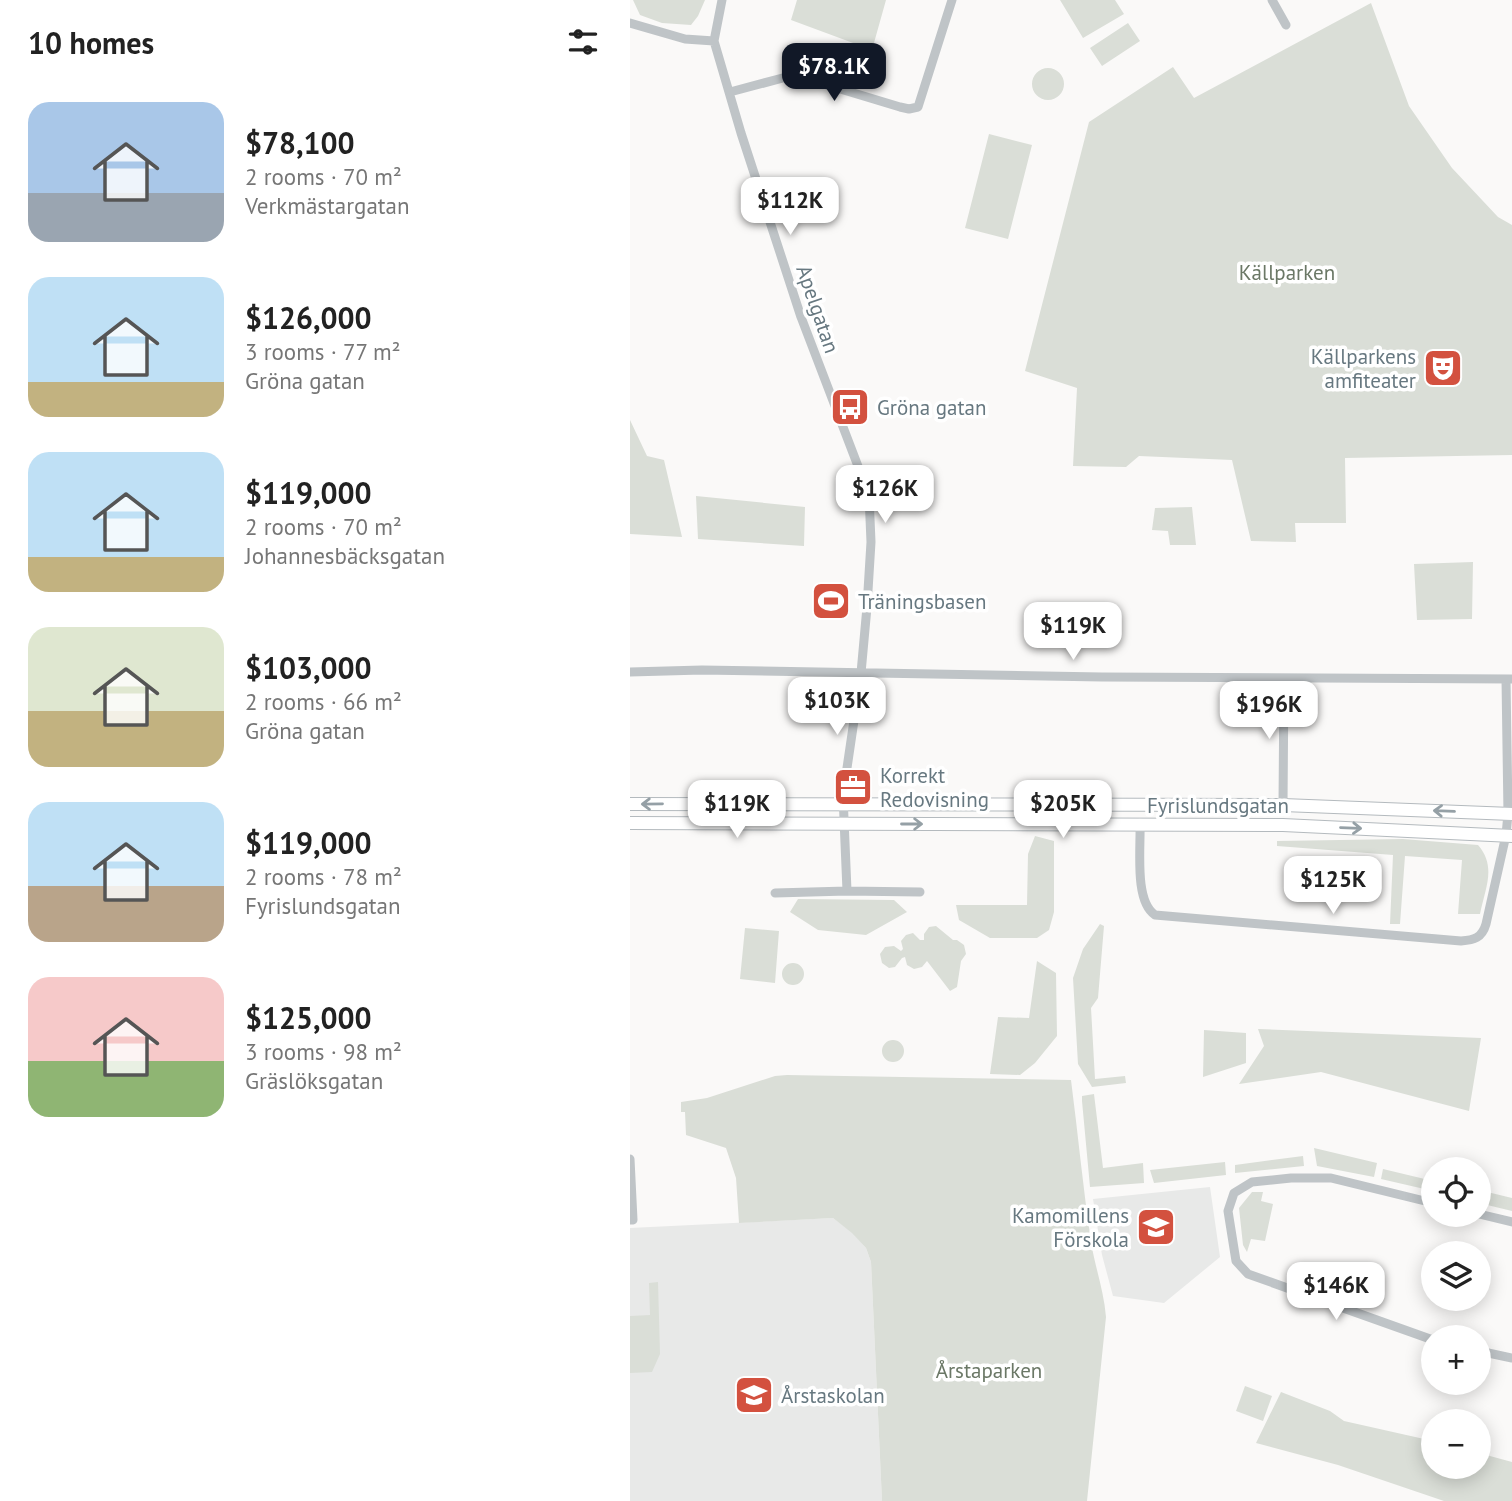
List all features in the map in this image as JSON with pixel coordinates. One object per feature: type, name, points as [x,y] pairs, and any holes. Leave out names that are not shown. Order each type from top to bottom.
[{"type":"main road","name":"Fyrislundsgatan","points":[[630,804],[1283,805],[1510,814]]},
{"type":"main road","name":"Fyrislundsgatan","points":[[630,823],[1140,823],[1283,825],[1509,835]]},
{"type":"street","points":[[630,23],[685,39],[714,41],[722,0]]},
{"type":"street","points":[[730,92],[794,75],[900,107],[918,107],[952,0]]},
{"type":"street","points":[[1272,0],[1286,25]]},
{"type":"street","name":"Apelgatan","points":[[714,41],[769,221],[827,388],[869,495],[871,542],[861,673]]},
{"type":"street","points":[[630,672],[702,670],[1509,679],[1509,835],[1483,933],[1479,937],[1461,941],[1155,915],[1149,911],[1142,895],[1140,823]]},
{"type":"street","points":[[847,891],[843,803],[861,673]]},
{"type":"street","points":[[1283,805],[1284,678]]},
{"type":"street","points":[[775,892],[920,892]]},
{"type":"street","points":[[630,1159],[633,1218],[630,1220]]},
{"type":"street","points":[[1421,1200],[1331,1178],[1291,1178],[1252,1182],[1234,1193],[1228,1211],[1236,1261],[1248,1275],[1421,1336]]},
{"type":"street","points":[[1491,1217],[1512,1222]]},
{"type":"street","points":[[1491,1354],[1512,1359]]},
{"type":"shaded area","name":"Kamomillens Förskola","points":[[1210,1187],[1220,1257],[1164,1303],[1113,1296],[1102,1255],[1093,1199]]},
{"type":"shaded area","name":"Årstaskolan","points":[[833,1218],[852,1232],[866,1248],[871,1262],[882,1501],[630,1501],[630,1228]]},
{"type":"green space","points":[[633,0],[705,0],[691,25],[662,23],[640,15]]},
{"type":"green space","points":[[797,0],[886,0],[872,50],[791,20]]},
{"type":"green space","points":[[1060,0],[1115,0],[1124,14],[1083,38]]},
{"type":"green space","name":"Källparken","points":[[1371,3],[1409,106],[1452,168],[1498,217],[1512,225],[1512,455],[1345,458],[1346,523],[1295,523],[1296,542],[1251,541],[1232,460],[1139,456],[1126,467],[1073,466],[1077,388],[1025,371],[1089,122],[1173,67],[1194,98]]},
{"type":"green space","points":[[1128,23],[1140,41],[1102,66],[1090,48]]},
{"type":"green space","points":[[1048,68],[1059,73],[1064,84],[1059,95],[1048,100],[1037,95],[1032,84],[1037,73]]},
{"type":"green space","points":[[989,134],[1032,145],[1008,239],[965,228]]},
{"type":"green space","points":[[630,420],[647,456],[664,460],[682,537],[630,534]]},
{"type":"green space","points":[[696,496],[805,507],[804,546],[698,539]]},
{"type":"green space","points":[[1192,507],[1196,545],[1170,545],[1168,531],[1152,530],[1155,508]]},
{"type":"green space","points":[[1473,562],[1472,619],[1417,620],[1414,564]]},
{"type":"green space","points":[[1035,836],[1054,841],[1054,912],[1049,930],[1037,938],[990,938],[959,920],[956,905],[1027,905],[1028,854]]},
{"type":"green space","points":[[1403,839],[1478,845],[1484,853],[1488,870],[1480,914],[1458,914],[1462,860],[1405,856],[1400,924],[1390,924],[1393,855],[1277,846],[1277,841]]},
{"type":"green space","points":[[798,899],[894,900],[907,912],[866,935],[818,930],[790,912]]},
{"type":"green space","points":[[1100,924],[1104,926],[1098,998],[1091,1008],[1095,1079],[1125,1076],[1126,1083],[1092,1087],[1078,1064],[1073,978],[1083,949]]},
{"type":"green space","points":[[936,926],[964,945],[966,954],[961,961],[957,987],[950,991],[927,961],[922,967],[914,969],[907,965],[905,957],[895,967],[889,968],[882,963],[880,954],[885,947],[894,946],[901,951],[901,941],[906,935],[913,933],[920,940],[924,940],[924,934],[929,927]]},
{"type":"green space","points":[[745,928],[779,931],[775,983],[740,979]]},
{"type":"green space","points":[[1037,961],[1056,973],[1057,1036],[1035,1063],[1020,1075],[990,1074],[998,1017],[1029,1018]]},
{"type":"green space","points":[[793,963],[801,966],[804,974],[801,982],[793,985],[785,982],[782,974],[785,966]]},
{"type":"green space","points":[[1258,1029],[1481,1038],[1469,1111],[1321,1072],[1239,1084],[1264,1046]]},
{"type":"green space","points":[[1204,1030],[1246,1033],[1246,1063],[1203,1077]]},
{"type":"green space","points":[[893,1040],[903,1047],[904,1051],[897,1061],[893,1062],[883,1055],[882,1051],[889,1041]]},
{"type":"green space","name":"Årstaparken","points":[[775,1076],[1071,1080],[1091,1242],[1106,1317],[1087,1501],[882,1501],[871,1262],[866,1248],[833,1218],[739,1223],[736,1178],[726,1148],[686,1135],[685,1112],[681,1112],[681,1102],[707,1098]]},
{"type":"green space","points":[[1094,1094],[1103,1168],[1143,1163],[1144,1183],[1090,1187],[1082,1096]]},
{"type":"green space","points":[[1314,1148],[1377,1163],[1374,1177],[1317,1166]]},
{"type":"green space","points":[[1303,1156],[1304,1166],[1235,1173],[1235,1165]]},
{"type":"green space","points":[[1225,1162],[1226,1175],[1154,1183],[1150,1170]]},
{"type":"green space","points":[[1383,1169],[1421,1178],[1421,1188],[1381,1179]]},
{"type":"green space","points":[[1252,1192],[1263,1192],[1261,1201],[1273,1204],[1265,1241],[1251,1239],[1247,1252],[1243,1245],[1239,1208]]},
{"type":"green space","points":[[1491,1193],[1512,1198],[1512,1211],[1491,1206]]},
{"type":"green space","points":[[658,1282],[660,1354],[652,1372],[630,1373],[630,1316],[650,1315],[649,1283]]},
{"type":"green space","points":[[1245,1386],[1272,1396],[1263,1421],[1236,1411]]},
{"type":"green space","points":[[1281,1392],[1330,1411],[1344,1421],[1421,1438],[1421,1479],[1491,1479],[1491,1456],[1512,1462],[1512,1501],[1444,1501],[1338,1465],[1256,1443]]},
{"type":"place","name":"Källparkens amfiteater","points":[[1443,368]]},
{"type":"place","name":"Gröna gatan","points":[[850,407]]},
{"type":"place","name":"Träningsbasen","points":[[831,601]]},
{"type":"place","name":"Korrekt Redovisning","points":[[853,787]]},
{"type":"place","name":"Kamomillens Förskola","points":[[1156,1227]]},
{"type":"place","name":"Årstaskolan","points":[[754,1395]]}]
